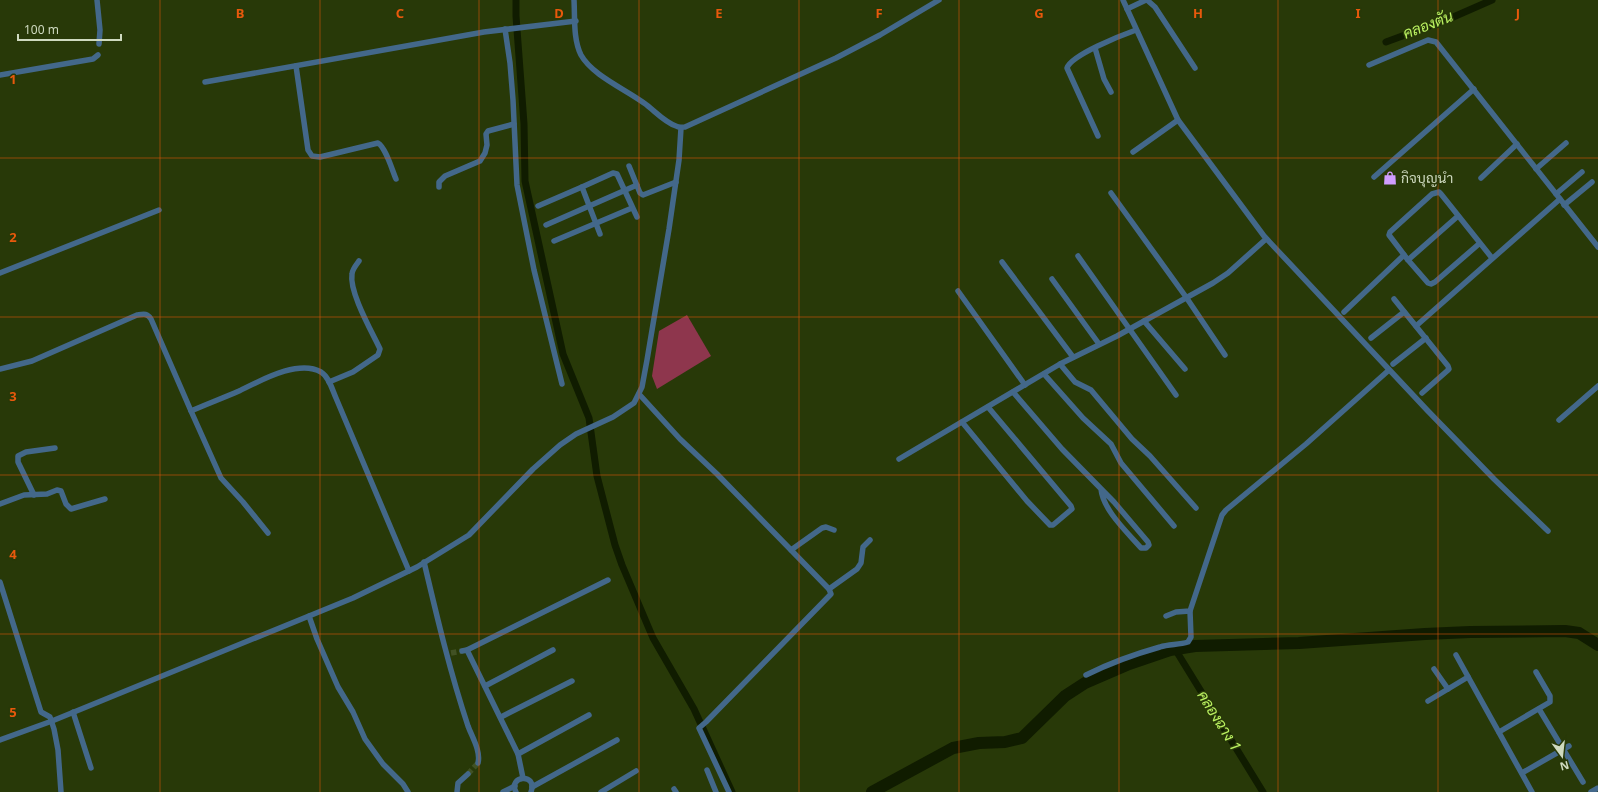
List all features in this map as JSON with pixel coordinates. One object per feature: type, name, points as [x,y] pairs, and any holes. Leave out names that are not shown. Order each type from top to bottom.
[{"type":"street","points":[[97,0],[100,30],[99,44]]},
{"type":"street","points":[[574,0],[577,43],[585,62],[643,102],[670,123],[681,128],[759,95],[836,58],[880,35],[939,0]]},
{"type":"street","points":[[1123,0],[1178,121],[1266,239],[1494,479],[1548,531]]},
{"type":"street","points":[[1127,9],[1146,0],[1155,7],[1187,58],[1195,68]]},
{"type":"street","points":[[205,82],[507,29],[576,21]]},
{"type":"street","points":[[507,29],[517,185],[534,270],[562,384]]},
{"type":"street","points":[[1098,136],[1067,68],[1068,64],[1095,48],[1136,30]]},
{"type":"street","points":[[1369,65],[1428,40],[1433,40],[1436,42],[1598,247]]},
{"type":"street","points":[[1095,48],[1104,79],[1111,92]]},
{"type":"street","points":[[0,75],[93,59],[98,55]]},
{"type":"street","points":[[296,66],[308,150],[312,156],[320,157],[378,143],[381,145],[396,179]]},
{"type":"street","points":[[1374,177],[1474,89]]},
{"type":"street","points":[[1133,152],[1178,121]]},
{"type":"street","points":[[440,187],[439,182],[445,176],[480,161],[485,153],[487,145],[486,134],[488,131],[514,124]]},
{"type":"street","points":[[0,740],[74,712],[309,616],[359,595],[407,566],[424,562],[469,536],[554,450],[576,434],[634,403],[642,387],[647,360],[676,182],[681,128]]},
{"type":"street","points":[[1536,169],[1566,143]]},
{"type":"street","points":[[1481,178],[1517,144]]},
{"type":"street","points":[[629,166],[640,193],[643,194],[676,182]]},
{"type":"street","points":[[1556,194],[1582,172]]},
{"type":"street","points":[[538,206],[616,174],[637,217]]},
{"type":"street","points":[[1564,205],[1592,182]]},
{"type":"street","points":[[546,225],[637,185]]},
{"type":"street","points":[[582,187],[600,234]]},
{"type":"street","points":[[1480,243],[1431,284],[1428,283],[1406,258],[1390,237],[1390,232],[1432,194],[1439,192],[1441,194],[1492,258]]},
{"type":"street","points":[[1111,193],[1186,297],[1225,355]]},
{"type":"street","points":[[1416,326],[1560,199]]},
{"type":"street","points":[[554,241],[632,208]]},
{"type":"street","points":[[0,273],[159,210]]},
{"type":"street","points":[[1344,312],[1406,258],[1458,216]]},
{"type":"street","points":[[899,459],[1060,364],[1130,329],[1223,276],[1266,239]]},
{"type":"street","points":[[1078,256],[1176,395]]},
{"type":"street","points":[[329,382],[353,372],[378,355],[380,350],[355,296],[351,282],[352,273],[358,261]]},
{"type":"street","points":[[1002,262],[1073,357]]},
{"type":"street","points":[[1052,279],[1099,344]]},
{"type":"street","points":[[958,291],[1025,385]]},
{"type":"street","points":[[1394,299],[1426,338],[1448,369],[1422,393]]},
{"type":"street","points":[[1371,338],[1404,312]]},
{"type":"street","points":[[0,368],[32,361],[137,315],[148,315],[221,478],[268,533]]},
{"type":"street","points":[[1144,321],[1185,368]]},
{"type":"street","points":[[1393,364],[1426,338]]},
{"type":"street","points":[[1060,364],[1075,382],[1091,390],[1132,439],[1159,466],[1196,508]]},
{"type":"street","points":[[191,411],[266,378],[292,369],[309,368],[321,372],[329,382],[407,566]]},
{"type":"street","points":[[1086,675],[1102,667],[1138,654],[1167,645],[1188,642],[1191,638],[1190,611],[1222,515],[1226,510],[1306,444],[1389,370]]},
{"type":"street","points":[[1044,374],[1082,418],[1111,444],[1121,463],[1174,526]]},
{"type":"street","points":[[1559,420],[1598,386]]},
{"type":"street","points":[[1013,392],[1062,449],[1114,502],[1149,543],[1148,546],[1142,549],[1137,544],[1109,509],[1104,501],[1101,489]]},
{"type":"street","points":[[639,394],[680,439],[717,474],[829,589],[832,594],[699,728],[729,792]]},
{"type":"street","points":[[962,422],[1027,501],[1050,525],[1053,525],[1072,509],[1071,506],[988,407]]},
{"type":"street","points":[[34,495],[18,462],[18,456],[26,452],[55,448]]},
{"type":"street","points":[[0,504],[24,495],[47,494],[57,490],[61,491],[66,504],[71,509],[106,499]]},
{"type":"street","points":[[791,550],[822,528],[826,527],[834,530]]},
{"type":"street","points":[[829,589],[857,569],[860,563],[863,547],[870,540]]},
{"type":"street","points":[[424,562],[468,727],[479,754],[478,763]]},
{"type":"street","points":[[523,778],[518,754],[501,717],[465,651],[608,580]]},
{"type":"street","points":[[0,582],[41,712],[48,721],[58,750],[61,792]]},
{"type":"street","points":[[1166,616],[1176,612],[1190,611]]},
{"type":"street","points":[[309,616],[317,639],[338,687],[353,712],[365,739],[383,764],[403,784],[408,792]]},
{"type":"street","points":[[485,686],[553,650]]},
{"type":"street","points":[[1456,655],[1532,792]]},
{"type":"street","points":[[1434,669],[1448,689]]},
{"type":"street","points":[[1499,732],[1550,702],[1551,699],[1536,672]]},
{"type":"street","points":[[1428,701],[1468,677]]},
{"type":"street","points":[[501,717],[572,681]]},
{"type":"street","points":[[1539,709],[1583,782]]},
{"type":"street","points":[[74,712],[91,768]]},
{"type":"street","points":[[518,754],[589,715]]},
{"type":"street","points":[[504,792],[515,789],[518,780],[523,778],[528,779],[531,782],[532,790],[617,740]]},
{"type":"street","points":[[1522,773],[1569,746]]},
{"type":"street","points":[[707,770],[716,792]]},
{"type":"street","points":[[601,792],[636,772]]},
{"type":"street","points":[[457,792],[458,783],[468,774]]},
{"type":"street","points":[[1592,792],[1598,788]]},
{"type":"shaded area","points":[[687,315],[711,356],[657,389],[652,376],[659,331]]},
{"type":"waterway","points":[[516,0],[524,124],[525,181],[563,354],[589,418],[597,476],[615,545],[653,638],[694,709],[732,792]]},
{"type":"waterway","name":"คลองตัน","points":[[1386,42],[1451,18],[1492,0]]},
{"type":"waterway","points":[[872,792],[953,748],[979,743],[1005,742],[1022,738],[1065,696],[1085,683],[1129,664],[1170,650],[1195,646],[1299,643],[1470,632],[1565,631],[1579,633],[1598,645]]},
{"type":"waterway","name":"คลองฉาง 1","points":[[1175,649],[1263,792]]},
{"type":"tunnel","points":[[451,653],[462,651]]},
{"type":"tunnel","points":[[468,774],[478,763]]},
{"type":"place","name":"กิจบุญนำ","points":[[1390,178]]}]
